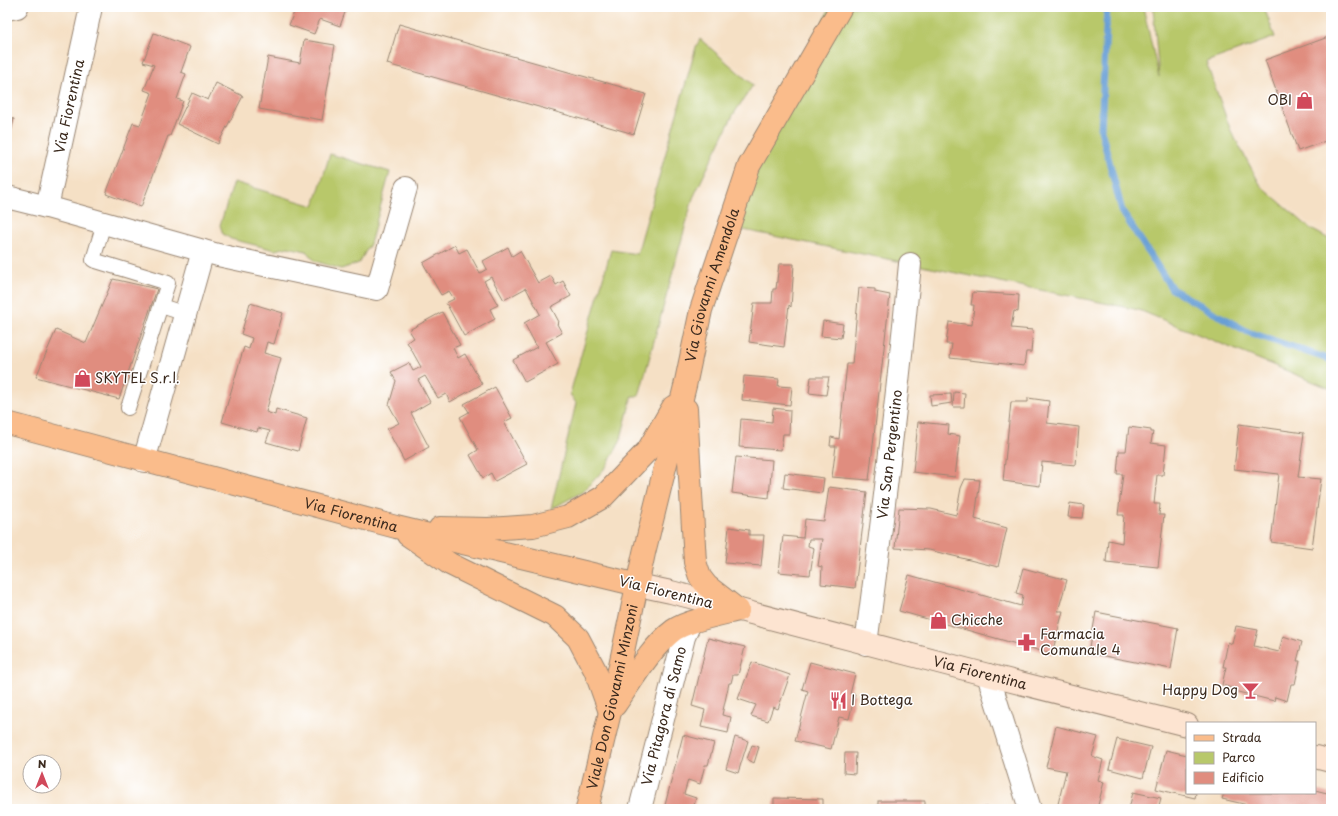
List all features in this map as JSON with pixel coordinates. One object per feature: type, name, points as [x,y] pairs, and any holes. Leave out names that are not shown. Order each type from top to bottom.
[{"type":"main road","name":"Via Giovanni Amendola","points":[[638,585],[685,386],[701,310],[749,166],[841,7]]},
{"type":"main road","points":[[396,528],[488,530],[533,526],[568,517],[603,497],[648,450],[685,386]]},
{"type":"main road","points":[[685,386],[695,562],[700,577],[707,586],[738,610]]},
{"type":"main road","name":"Via Fiorentina","points":[[7,423],[396,528],[671,592],[866,644],[1186,725]]},
{"type":"main road","points":[[396,528],[450,564],[555,616],[578,638],[595,670],[610,712]]},
{"type":"main road","name":"Viale Don Giovanni Minzoni","points":[[587,809],[638,585]]},
{"type":"main road","points":[[610,712],[654,649],[674,630],[687,630],[738,610]]},
{"type":"main road","points":[[1316,757],[1331,761]]},
{"type":"street","points":[[7,9],[17,7]]},
{"type":"street","name":"Via Fiorentina","points":[[47,206],[91,7]]},
{"type":"street","points":[[7,197],[47,206],[203,251],[377,289],[406,188]]},
{"type":"street","points":[[144,461],[203,251]]},
{"type":"street","name":"Via San Pergentino","points":[[866,644],[886,495],[910,264]]},
{"type":"street","name":"Via Pitagora di Samo","points":[[640,809],[687,630]]},
{"type":"street","points":[[988,675],[1030,809]]},
{"type":"lane","points":[[104,222],[92,260],[168,283],[128,408]]},
{"type":"lane","points":[[160,306],[186,314]]},
{"type":"green space","points":[[830,7],[1143,7],[1159,77],[1153,7],[1264,7],[1275,37],[1206,62],[1231,131],[1261,186],[1311,229],[1331,240],[1331,389],[1139,310],[729,227]]},
{"type":"green space","points":[[700,39],[753,85],[733,115],[693,198],[639,396],[632,396],[620,442],[606,467],[584,491],[551,509],[576,403],[570,394],[611,250],[637,254],[696,47]]},
{"type":"green space","points":[[330,154],[390,172],[370,244],[359,263],[341,269],[315,261],[306,251],[288,247],[275,250],[231,239],[223,234],[220,225],[234,182],[314,206]]},
{"type":"building","points":[[296,7],[347,7],[340,26],[320,19],[314,34],[289,25]]},
{"type":"building","points":[[399,24],[646,94],[634,134],[387,64]]},
{"type":"building","points":[[154,33],[190,47],[181,72],[186,74],[177,99],[183,101],[141,207],[106,194],[133,123],[140,125],[152,93],[144,90],[154,65],[143,62]]},
{"type":"building","name":"OBI","points":[[1331,36],[1331,139],[1298,151],[1265,60]]},
{"type":"building","points":[[304,40],[335,45],[322,120],[259,109],[268,57],[300,63]]},
{"type":"building","points":[[216,83],[243,96],[218,144],[177,124],[192,93],[208,100]]},
{"type":"building","points":[[7,117],[14,119],[8,146],[7,146]]},
{"type":"building","points":[[455,245],[459,253],[467,249],[480,273],[487,269],[483,261],[508,247],[512,256],[520,251],[538,283],[551,276],[556,285],[563,281],[571,296],[551,307],[559,322],[557,324],[562,333],[546,342],[558,364],[525,382],[513,360],[537,347],[524,323],[540,314],[526,288],[504,300],[491,277],[484,281],[498,305],[490,309],[495,319],[464,336],[446,303],[454,299],[449,291],[441,295],[423,263]]},
{"type":"building","points":[[779,264],[794,264],[791,307],[789,305],[784,347],[749,342],[754,303],[772,303],[773,289],[776,289]]},
{"type":"building","points":[[113,279],[157,289],[119,399],[36,377],[56,330],[86,343]]},
{"type":"building","points":[[859,288],[875,289],[875,292],[890,295],[869,480],[832,477],[836,446],[830,446],[831,437],[839,439],[847,364],[852,364]]},
{"type":"building","points":[[973,292],[1019,295],[1018,312],[1014,311],[1011,328],[1033,330],[1031,352],[1026,352],[1024,366],[950,358],[952,344],[946,344],[949,322],[972,325],[974,305],[971,305]]},
{"type":"building","points":[[250,303],[283,313],[274,344],[267,342],[264,353],[281,358],[266,412],[275,415],[276,409],[307,418],[298,451],[266,442],[270,431],[258,428],[257,432],[222,422],[244,347],[249,349],[252,338],[241,334]]},
{"type":"building","points":[[442,312],[460,345],[453,348],[458,358],[465,354],[482,384],[450,402],[446,394],[438,398],[425,376],[418,380],[430,402],[411,413],[429,447],[404,461],[387,429],[399,423],[389,405],[396,381],[391,372],[409,363],[413,371],[421,367],[407,342],[414,338],[409,330]]},
{"type":"building","points":[[823,321],[843,324],[841,338],[821,336]]},
{"type":"building","points":[[744,376],[779,379],[778,386],[792,387],[790,405],[742,400]]},
{"type":"building","points":[[811,377],[829,377],[826,395],[809,393]]},
{"type":"building","points":[[495,387],[512,418],[504,422],[527,464],[495,481],[491,473],[483,478],[470,455],[478,450],[460,417],[469,412],[464,404]]},
{"type":"building","points":[[954,392],[965,393],[964,407],[953,407]]},
{"type":"building","points":[[951,394],[952,403],[931,406],[930,395]]},
{"type":"building","points":[[1028,398],[1049,401],[1047,423],[1079,427],[1076,465],[1042,462],[1040,486],[1003,481],[1011,402],[1028,402]]},
{"type":"building","points":[[773,408],[790,410],[789,434],[783,434],[781,450],[739,447],[741,419],[772,422]]},
{"type":"building","points":[[918,422],[949,425],[948,434],[960,436],[955,477],[913,472]]},
{"type":"building","points":[[1239,424],[1304,433],[1298,477],[1321,479],[1312,548],[1271,542],[1279,474],[1234,469]]},
{"type":"building","points":[[1129,427],[1151,430],[1151,432],[1153,432],[1151,443],[1166,445],[1163,475],[1157,475],[1154,504],[1160,504],[1159,515],[1164,515],[1158,567],[1106,562],[1108,540],[1122,543],[1124,515],[1118,515],[1123,474],[1117,474],[1119,451],[1126,451]]},
{"type":"building","points":[[736,457],[772,460],[769,498],[732,493]]},
{"type":"building","points":[[785,473],[824,478],[822,493],[783,488]]},
{"type":"building","points":[[965,479],[980,480],[975,519],[1007,528],[998,567],[929,550],[895,548],[899,508],[931,509],[956,515],[961,488]]},
{"type":"building","points":[[829,487],[867,492],[855,588],[821,584],[822,567],[818,566],[822,539],[809,539],[808,546],[814,548],[810,575],[779,572],[783,536],[803,538],[805,519],[824,521]]},
{"type":"building","points":[[1070,503],[1084,505],[1082,518],[1068,517]]},
{"type":"building","points":[[729,527],[749,530],[749,535],[764,535],[761,566],[725,563]]},
{"type":"building","points":[[1023,568],[1067,580],[1058,611],[1063,611],[1052,654],[899,611],[909,575],[1021,606],[1023,595],[1016,593]]},
{"type":"building","points":[[1096,612],[1178,628],[1171,669],[1089,653]]},
{"type":"building","points":[[1236,626],[1258,630],[1254,646],[1279,652],[1283,636],[1302,642],[1297,661],[1300,661],[1295,684],[1291,684],[1287,701],[1275,697],[1274,701],[1234,691],[1235,689],[1222,685],[1226,667],[1223,667],[1228,642],[1232,644]]},
{"type":"building","points":[[708,638],[745,647],[738,675],[733,675],[731,683],[729,683],[722,715],[731,717],[728,733],[701,727],[705,710],[692,706]]},
{"type":"building","points":[[752,662],[790,675],[778,709],[773,707],[768,721],[751,716],[756,705],[738,699]]},
{"type":"building","points":[[810,662],[855,674],[850,694],[855,694],[849,719],[839,717],[831,749],[795,741],[808,691],[802,689]]},
{"type":"building","points":[[1056,726],[1098,737],[1092,756],[1103,760],[1098,780],[1104,782],[1097,809],[1077,809],[1058,804],[1066,771],[1046,767]]},
{"type":"building","points":[[683,735],[714,743],[708,765],[705,765],[700,784],[688,780],[684,794],[696,798],[693,809],[664,809]]},
{"type":"building","points":[[735,737],[748,741],[738,773],[726,769]]},
{"type":"building","points":[[1117,739],[1151,747],[1143,778],[1109,769]]},
{"type":"building","points":[[752,745],[759,747],[754,763],[747,759]]},
{"type":"building","points":[[1166,750],[1186,755],[1186,794],[1196,794],[1195,798],[1156,789]]},
{"type":"building","points":[[845,753],[856,753],[855,774],[844,773]]},
{"type":"building","points":[[1316,790],[1331,794],[1331,809],[1247,809],[1248,805],[1222,799],[1224,794],[1316,794]]},
{"type":"building","points":[[1133,792],[1161,798],[1158,809],[1129,809]]},
{"type":"building","points":[[774,798],[823,799],[823,809],[774,809]]},
{"type":"building","points":[[878,801],[925,801],[925,809],[878,809]]},
{"type":"building","points":[[990,807],[991,809],[975,809],[975,808]]},
{"type":"waterway","points":[[1107,7],[1101,130],[1122,211],[1172,289],[1248,332],[1331,360]]},
{"type":"place","name":"OBI","points":[[1305,100]]},
{"type":"place","name":"SKYTEL S.r.l.","points":[[82,378]]},
{"type":"place","name":"Chicche","points":[[938,620]]},
{"type":"place","name":"Farmacia Comunale 4","points":[[1027,642]]},
{"type":"place","name":"Happy Dog","points":[[1251,690]]},
{"type":"place","name":"I Bottega","points":[[838,700]]}]
